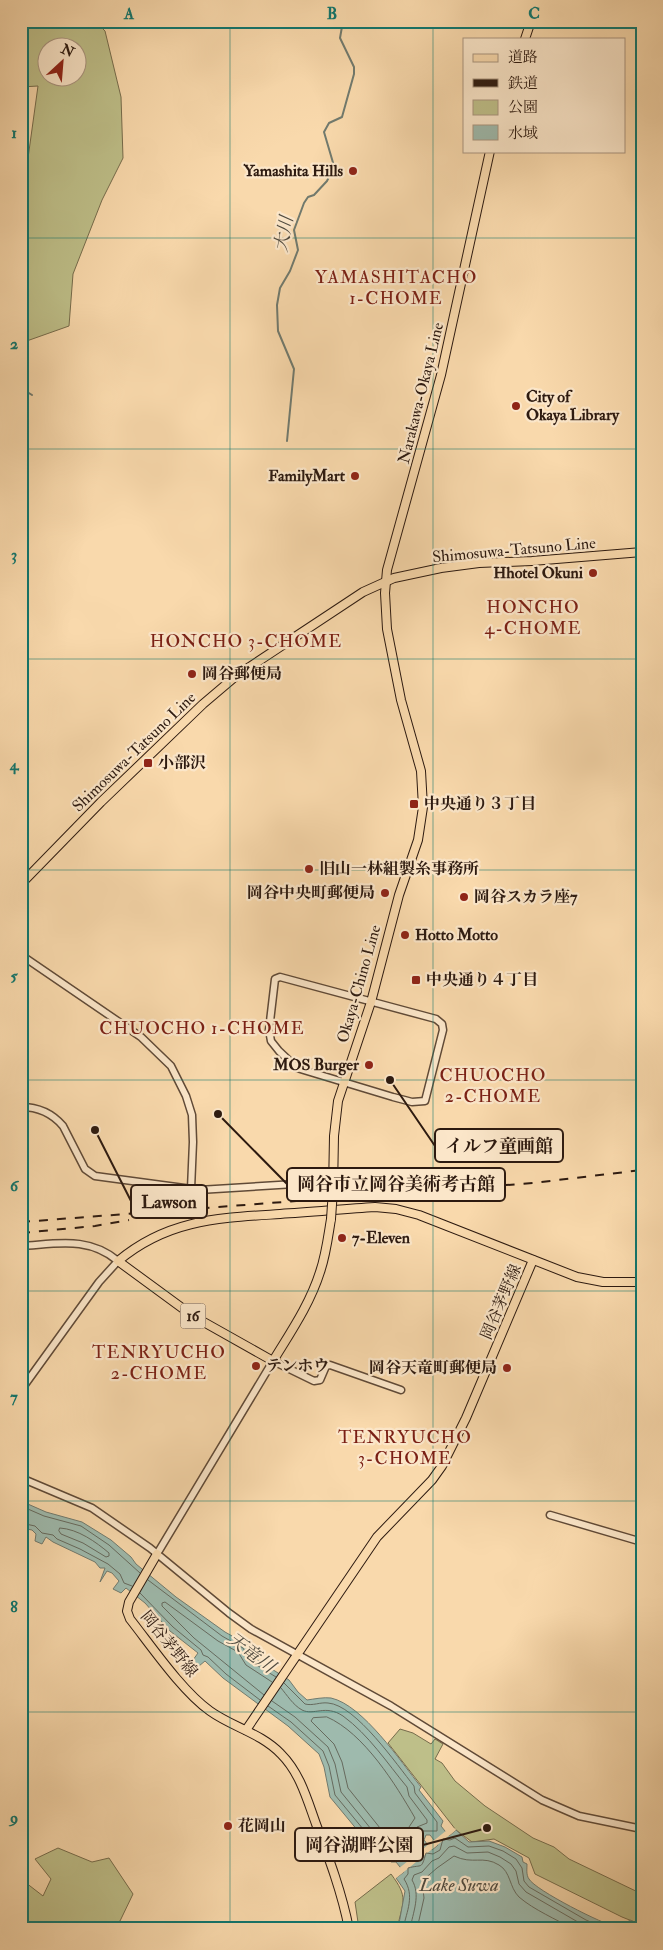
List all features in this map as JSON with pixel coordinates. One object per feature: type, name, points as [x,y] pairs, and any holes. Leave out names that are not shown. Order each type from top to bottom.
[{"type":"main road","points":[[525,38],[531,21]]},
{"type":"main road","name":"Narakawa-Okaya Line","points":[[386,581],[394,544],[419,460],[441,375],[490,152]]},
{"type":"main road","name":"Shimosuwa-Tatsuno Line","points":[[21,884],[101,802],[203,704],[236,676],[363,592],[386,581],[423,571],[479,563],[532,561],[642,552]]},
{"type":"main road","name":"Okaya-Chino Line","points":[[333,1186],[336,1114],[344,1081],[371,1002],[399,895],[418,840],[423,807],[424,788],[421,771],[401,700],[387,629],[386,581]]},
{"type":"main road","points":[[273,1361],[312,1294],[321,1272],[327,1248],[333,1186]]},
{"type":"main road","name":"岡谷茅野線","points":[[118,1261],[137,1246],[157,1235],[180,1226],[203,1221],[232,1217],[375,1207],[396,1209],[419,1215],[533,1260],[466,1418],[442,1466],[432,1480],[377,1537],[248,1726]]},
{"type":"main road","points":[[533,1260],[587,1280],[642,1282]]},
{"type":"main road","name":"16","points":[[118,1261],[193,1316],[273,1361]]},
{"type":"main road","name":"岡谷茅野線","points":[[155,1556],[127,1606],[130,1619],[192,1694],[209,1710],[248,1726],[271,1744],[290,1765],[301,1781],[338,1887],[349,1929]]},
{"type":"street","points":[[21,955],[141,1037],[171,1066],[186,1096],[192,1115],[193,1158],[191,1189]]},
{"type":"street","points":[[280,977],[371,1002],[436,1019],[442,1024],[443,1030],[425,1101],[412,1102],[297,1068],[271,1041],[269,1030],[275,978],[280,977]]},
{"type":"street","points":[[21,1107],[40,1110],[58,1120],[85,1169],[95,1176],[191,1189],[333,1186],[470,1177]]},
{"type":"street","points":[[21,1246],[64,1242],[85,1244],[99,1248],[118,1261],[99,1282],[21,1390]]},
{"type":"street","points":[[155,1556],[273,1361],[314,1381],[320,1380],[326,1366],[330,1365],[401,1390]]},
{"type":"street","points":[[21,1478],[92,1508],[229,1613],[294,1658],[391,1706],[542,1800],[579,1816],[642,1829]]},
{"type":"street","points":[[550,1515],[642,1542]]},
{"type":"green space","points":[[21,21],[95,21],[105,31],[121,97],[123,158],[102,200],[73,274],[69,326],[21,343],[21,193],[24,187],[38,86],[21,87]]},
{"type":"green space","points":[[400,1729],[413,1733],[431,1744],[435,1739],[443,1744],[435,1759],[442,1763],[455,1781],[485,1806],[533,1838],[554,1847],[569,1859],[642,1894],[642,1925],[535,1874],[529,1858],[494,1839],[472,1842],[456,1830],[388,1743]]},
{"type":"green space","points":[[58,1848],[92,1862],[109,1858],[133,1894],[120,1921],[107,1929],[36,1929],[21,1913],[21,1879],[43,1896],[51,1879],[35,1859]]},
{"type":"green space","points":[[391,1874],[397,1882],[403,1900],[397,1929],[359,1929],[355,1902]]},
{"type":"water","points":[[21,1501],[46,1512],[82,1522],[111,1540],[131,1557],[136,1564],[176,1597],[225,1632],[248,1645],[253,1657],[289,1680],[307,1700],[331,1698],[356,1711],[381,1736],[421,1787],[419,1790],[443,1821],[441,1826],[449,1836],[456,1830],[469,1842],[489,1841],[505,1847],[522,1857],[523,1862],[527,1864],[529,1879],[543,1891],[610,1925],[619,1927],[630,1920],[639,1924],[638,1929],[398,1929],[405,1891],[396,1878],[404,1872],[396,1862],[391,1862],[366,1833],[385,1858],[382,1860],[330,1797],[324,1767],[319,1754],[288,1726],[223,1678],[205,1661],[199,1666],[193,1660],[198,1653],[170,1631],[145,1603],[126,1588],[121,1593],[113,1589],[119,1581],[112,1573],[107,1571],[100,1582],[105,1568],[100,1568],[95,1562],[46,1537],[42,1544],[35,1541],[36,1534],[32,1530],[21,1528]],"holes":[[[426,1835],[430,1835],[438,1845],[432,1850],[424,1840]],[[408,1849],[413,1849],[420,1858],[414,1863],[407,1854]]]},
{"type":"pier","points":[[455,1828],[456,1830],[395,1879],[394,1876],[400,1872],[398,1869],[413,1857],[415,1860],[417,1858],[415,1856],[430,1843],[432,1846],[435,1844],[432,1842],[447,1830],[450,1832]]},
{"type":"waterway","name":"大川","points":[[287,441],[294,369],[278,331],[277,305],[280,288],[290,271],[298,250],[294,230],[304,203],[308,197],[314,195],[327,181],[334,166],[324,132],[329,123],[342,117],[354,74],[354,67],[340,38],[343,21]]},
{"type":"waterway","points":[[21,388],[32,395]]},
{"type":"railway","points":[[21,1222],[533,1183],[642,1170]]},
{"type":"railway","points":[[21,1233],[95,1226],[129,1220]]},
{"type":"place","name":"Yamashita Hills","points":[[353,171]]},
{"type":"place","name":"City of Okaya Library","points":[[516,406]]},
{"type":"place","name":"FamilyMart","points":[[355,476]]},
{"type":"place","name":"Hhotel Okuni","points":[[593,573]]},
{"type":"place","name":"岡谷郵便局","points":[[192,674]]},
{"type":"place","name":"小部沢","points":[[148,763]]},
{"type":"place","name":"中央通り３丁目","points":[[414,804]]},
{"type":"place","name":"旧山一林組製糸事務所","points":[[309,869]]},
{"type":"place","name":"岡谷中央町郵便局","points":[[385,893]]},
{"type":"place","name":"岡谷スカラ座7","points":[[464,897]]},
{"type":"place","name":"Hotto Motto","points":[[405,935]]},
{"type":"place","name":"中央通り４丁目","points":[[416,980]]},
{"type":"place","name":"MOS Burger","points":[[369,1065]]},
{"type":"place","name":"イルフ童画館","points":[[390,1080]]},
{"type":"place","name":"岡谷市立岡谷美術考古館","points":[[218,1114]]},
{"type":"place","name":"Lawson","points":[[95,1130]]},
{"type":"place","name":"7-Eleven","points":[[342,1238]]},
{"type":"place","name":"テンホウ","points":[[256,1366]]},
{"type":"place","name":"岡谷天竜町郵便局","points":[[507,1368]]},
{"type":"place","name":"花岡山","points":[[228,1826]]},
{"type":"place","name":"岡谷湖畔公園","points":[[487,1828]]},
{"type":"district","name":"YAMASHITACHO 1-CHOME","points":[[396,287]]},
{"type":"district","name":"HONCHO 4-CHOME","points":[[533,617]]},
{"type":"district","name":"HONCHO 3-CHOME","points":[[246,641]]},
{"type":"district","name":"CHUOCHO 1-CHOME","points":[[202,1028]]},
{"type":"district","name":"CHUOCHO 2-CHOME","points":[[493,1085]]},
{"type":"district","name":"TENRYUCHO 2-CHOME","points":[[159,1362]]},
{"type":"district","name":"TENRYUCHO 3-CHOME","points":[[405,1447]]},
{"type":"water label","name":"天竜川","points":[[251,1653]]},
{"type":"water label","name":"Lake Suwa","points":[[459,1885]]}]
